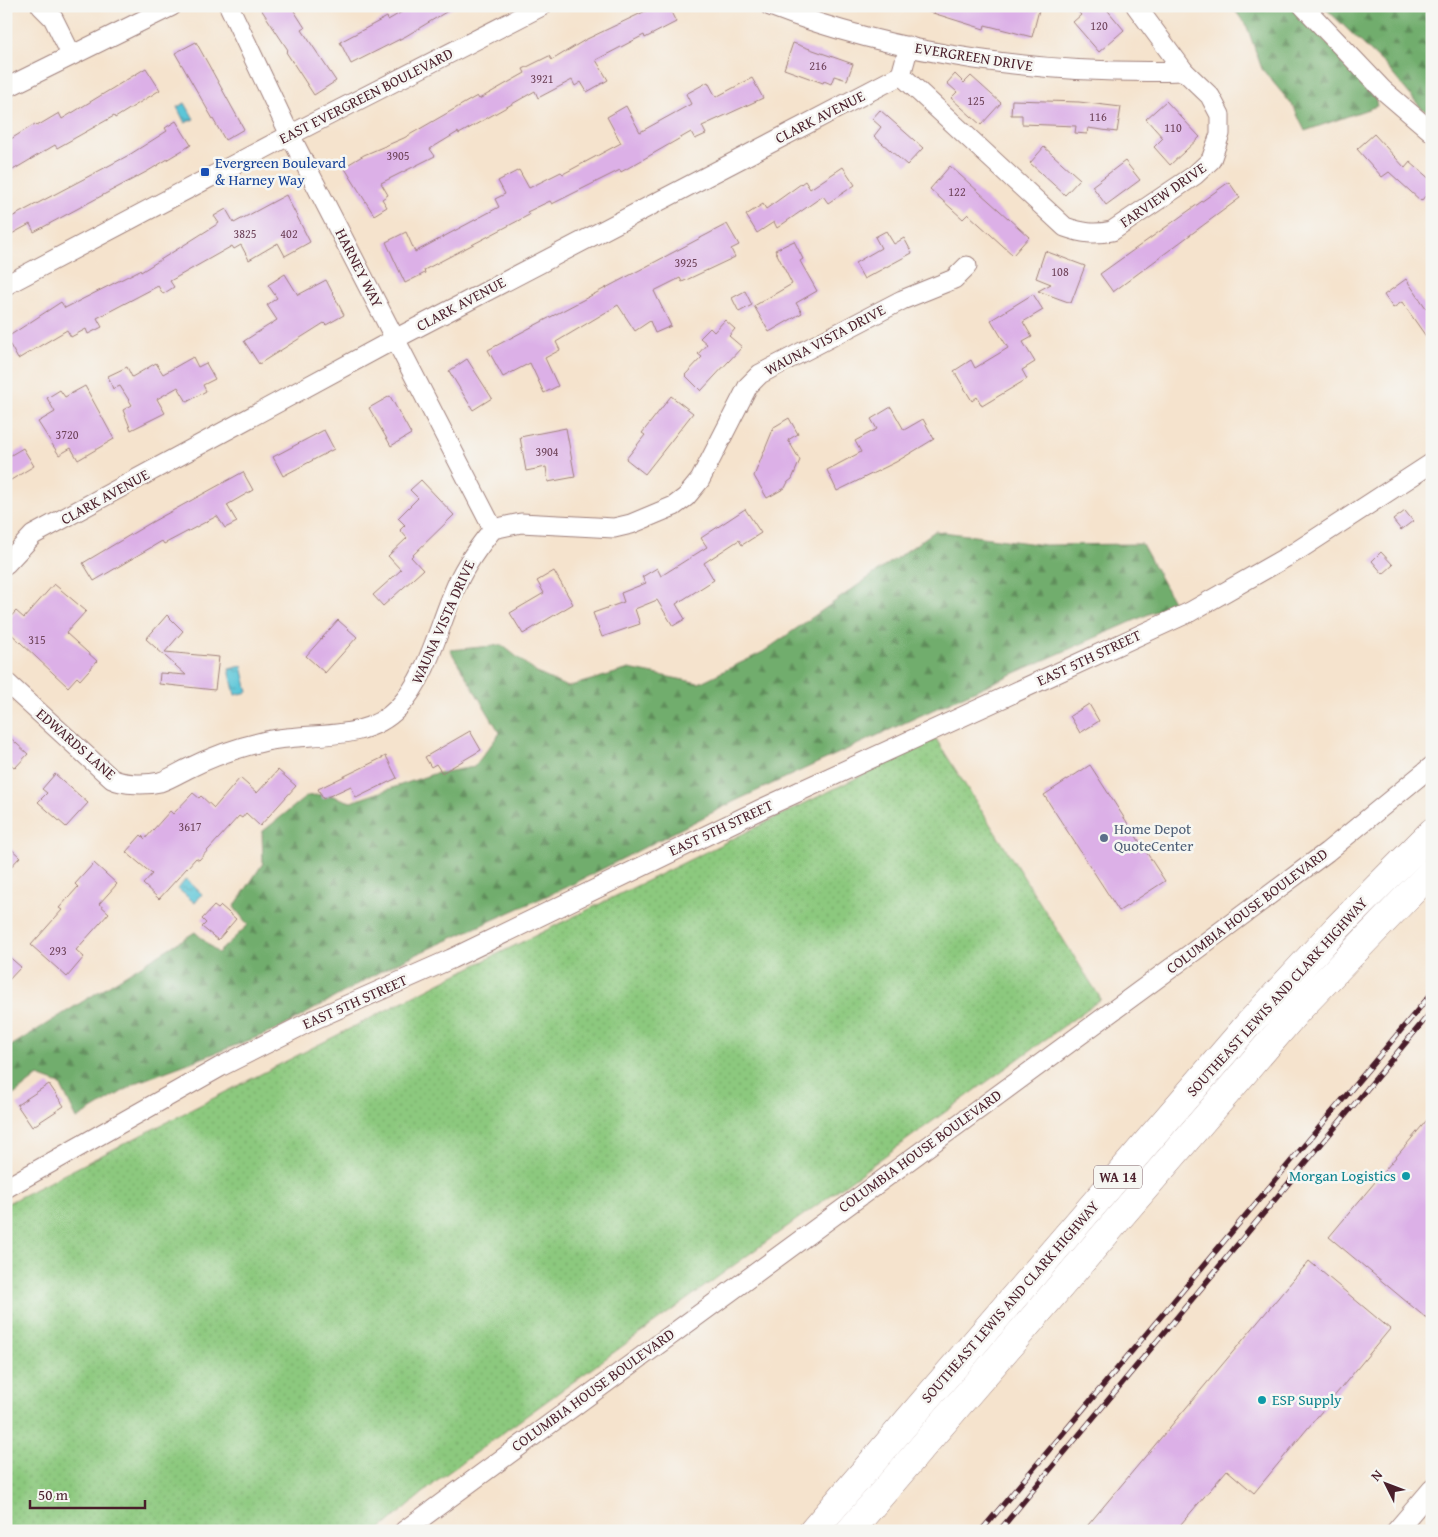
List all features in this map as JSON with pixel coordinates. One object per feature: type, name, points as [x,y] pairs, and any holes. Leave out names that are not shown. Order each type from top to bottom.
[{"type":"highway","name":"SOUTHEAST LEWIS AND CLARK HIGHWAY","points":[[813,1531],[1247,1026],[1337,928],[1432,832]]},
{"type":"highway","name":"SOUTHEAST LEWIS AND CLARK HIGHWAY","points":[[850,1531],[1297,1011],[1432,871]]},
{"type":"street","points":[[41,6],[52,18],[71,54]]},
{"type":"street","points":[[6,88],[71,54],[172,6]]},
{"type":"street","name":"HARNEY WAY","points":[[229,6],[290,134],[493,528]]},
{"type":"street","name":"EAST EVERGREEN BOULEVARD","points":[[6,285],[290,134],[542,6]]},
{"type":"street","name":"EVERGREEN DRIVE","points":[[770,6],[863,35],[909,46],[1065,70],[1127,73],[1184,71]]},
{"type":"street","name":"FARVIEW DRIVE","points":[[901,75],[1052,217],[1065,227],[1081,233],[1098,234],[1112,231],[1195,175],[1211,160],[1220,134],[1220,114],[1210,96],[1184,71],[1136,6]]},
{"type":"street","points":[[1303,6],[1383,90],[1432,132]]},
{"type":"street","points":[[901,75],[909,46]]},
{"type":"street","name":"CLARK AVENUE","points":[[6,564],[34,535],[395,339],[901,75]]},
{"type":"street","name":"WAUNA VISTA DRIVE","points":[[124,784],[160,782],[209,758],[262,742],[346,732],[380,722],[397,709],[414,688],[458,582],[474,552],[493,528],[521,523],[614,528],[631,524],[674,506],[686,497],[700,480],[748,386],[760,374],[902,300],[954,279],[967,266]]},
{"type":"street","name":"EAST 5TH STREET","points":[[6,1188],[220,1067],[313,1020],[451,959],[761,809],[1190,612],[1297,551],[1432,462]]},
{"type":"street","name":"EDWARDS LANE","points":[[6,682],[112,779],[124,784]]},
{"type":"street","name":"COLUMBIA HOUSE BOULEVARD","points":[[404,1531],[1272,893],[1327,852],[1432,766]]},
{"type":"street","points":[[1396,1531],[1432,1489]]},
{"type":"green space","points":[[1232,6],[1292,6],[1374,93],[1377,106],[1305,131],[1293,106],[1262,69],[1247,27]]},
{"type":"green space","points":[[1323,6],[1432,6],[1432,115],[1421,108],[1385,65]]},
{"type":"green space","points":[[935,531],[1045,545],[1142,544],[1174,603],[965,695],[735,801],[573,884],[390,966],[279,1029],[138,1082],[77,1119],[60,1084],[38,1076],[6,1101],[6,1049],[195,932],[218,953],[248,925],[234,907],[263,863],[262,832],[307,796],[327,794],[351,802],[433,774],[474,767],[500,733],[450,650],[502,645],[537,673],[567,687],[629,669],[699,683],[763,652]]},
{"type":"green space","points":[[936,739],[1101,999],[442,1477],[378,1531],[6,1531],[6,1204],[461,972]]},
{"type":"water","points":[[185,103],[194,119],[185,123],[177,107]]},
{"type":"water","points":[[242,666],[248,692],[235,695],[229,669]]},
{"type":"water","points":[[186,879],[202,894],[195,903],[178,889]]},
{"type":"building","points":[[259,6],[291,6],[305,28],[302,30],[336,81],[314,95],[286,52],[288,50]]},
{"type":"building","points":[[412,6],[456,6],[406,36],[351,64],[340,42],[387,17],[388,20]]},
{"type":"building","points":[[656,6],[668,6],[676,22],[645,38],[644,35],[596,60],[608,80],[587,92],[581,82],[575,86],[572,80],[538,98],[535,91],[459,134],[458,132],[430,149],[435,156],[381,183],[388,195],[382,199],[387,207],[374,215],[344,167],[364,155],[404,138],[477,96],[479,99],[525,73],[523,69],[549,56],[552,60],[585,40]]},
{"type":"building","points":[[921,6],[1024,6],[1039,10],[1032,37],[985,25],[984,29],[920,9]]},
{"type":"building","points":[[1073,6],[1104,6],[1124,30],[1099,52],[1073,22],[1081,15]]},
{"type":"building","points":[[196,42],[244,129],[225,140],[175,53]]},
{"type":"building","points":[[793,43],[853,64],[847,80],[834,76],[831,84],[824,81],[823,83],[784,69]]},
{"type":"building","points":[[146,68],[160,90],[115,118],[114,116],[57,148],[55,145],[6,174],[6,142],[35,124],[37,126],[59,113],[62,119]]},
{"type":"building","points":[[955,74],[964,83],[971,76],[1001,103],[981,125],[951,98],[957,92],[947,83]]},
{"type":"building","points":[[752,78],[763,98],[702,126],[706,134],[695,139],[691,132],[621,172],[620,170],[552,204],[550,201],[527,212],[529,215],[424,270],[425,273],[405,283],[386,242],[406,232],[415,252],[499,207],[495,199],[505,194],[498,181],[519,170],[529,188],[561,172],[563,174],[621,143],[607,117],[626,106],[640,132],[691,104],[686,94],[708,82],[716,97]]},
{"type":"building","points":[[1012,100],[1079,102],[1121,107],[1117,132],[1088,128],[1087,134],[1075,133],[1076,126],[1022,124],[1022,115],[1011,115]]},
{"type":"building","points":[[1166,101],[1200,137],[1170,165],[1154,147],[1163,138],[1146,119]]},
{"type":"building","points":[[880,110],[923,148],[907,165],[874,136],[881,127],[872,119]]},
{"type":"building","points":[[176,121],[191,145],[148,171],[34,232],[30,224],[6,237],[6,220],[129,155],[167,131],[165,128]]},
{"type":"building","points":[[1374,134],[1405,168],[1410,162],[1432,181],[1432,188],[1421,201],[1389,172],[1382,177],[1357,149]]},
{"type":"building","points":[[1044,147],[1080,179],[1065,195],[1030,163]]},
{"type":"building","points":[[1125,161],[1140,180],[1106,205],[1092,186]]},
{"type":"building","points":[[950,166],[1029,237],[1013,255],[968,214],[963,219],[930,189]]},
{"type":"building","points":[[843,167],[855,185],[828,203],[823,196],[777,228],[774,222],[757,233],[746,215],[763,204],[766,209],[805,181],[810,189]]},
{"type":"building","points":[[1229,182],[1240,198],[1113,292],[1100,274]]},
{"type":"building","points":[[286,195],[310,242],[285,256],[278,243],[249,260],[241,245],[234,249],[232,246],[170,281],[174,287],[163,294],[158,286],[97,318],[102,327],[88,334],[86,329],[71,337],[67,330],[18,359],[6,338],[61,302],[65,308],[140,270],[141,272],[219,223],[214,216],[226,209],[234,223]]},
{"type":"building","points":[[727,224],[739,245],[731,249],[735,257],[682,282],[680,278],[654,291],[671,326],[655,333],[650,321],[635,331],[618,305],[556,342],[560,350],[545,358],[558,386],[544,393],[530,363],[503,377],[488,350]]},
{"type":"building","points":[[886,231],[894,244],[904,238],[912,253],[864,279],[855,263],[881,248],[875,237]]},
{"type":"building","points":[[794,241],[803,259],[800,261],[817,291],[796,303],[802,313],[769,332],[754,306],[792,284],[775,250]]},
{"type":"building","points":[[1045,251],[1085,266],[1071,303],[1038,291],[1051,284],[1036,278]]},
{"type":"building","points":[[285,274],[298,295],[326,280],[344,315],[326,325],[324,323],[259,364],[244,341],[277,320],[267,305],[277,298],[268,285]]},
{"type":"building","points":[[1406,279],[1426,308],[1432,304],[1432,345],[1402,302],[1393,308],[1384,295]]},
{"type":"building","points":[[745,291],[752,305],[739,312],[732,298]]},
{"type":"building","points":[[1033,294],[1043,310],[1023,322],[1032,337],[1023,342],[1035,362],[1022,370],[1027,379],[982,406],[977,397],[972,401],[954,371],[971,360],[975,368],[1008,348],[991,320]]},
{"type":"building","points":[[725,320],[735,329],[729,336],[742,347],[701,391],[685,375],[702,357],[698,354],[707,344],[700,338],[710,328],[714,332]]},
{"type":"building","points":[[193,357],[198,367],[206,363],[215,379],[203,385],[206,391],[187,402],[178,387],[157,399],[165,413],[131,430],[123,410],[132,405],[120,386],[113,389],[108,376],[127,367],[132,377],[156,363],[163,374]]},
{"type":"building","points":[[467,359],[492,398],[473,410],[449,371]]},
{"type":"building","points":[[85,386],[114,439],[78,460],[71,448],[59,455],[38,422],[55,412],[47,398],[60,390],[65,397]]},
{"type":"building","points":[[390,396],[411,434],[391,446],[369,408]]},
{"type":"building","points":[[671,396],[693,413],[645,474],[626,459],[645,435],[642,433]]},
{"type":"building","points":[[891,407],[904,430],[923,419],[934,439],[896,462],[837,491],[827,470],[861,452],[855,441],[877,429],[871,419]]},
{"type":"building","points":[[789,418],[798,434],[788,440],[800,460],[792,479],[785,488],[767,498],[754,476],[774,427]]},
{"type":"building","points":[[566,428],[575,477],[548,482],[546,467],[526,471],[520,437]]},
{"type":"building","points":[[324,430],[334,449],[283,476],[273,457]]},
{"type":"building","points":[[23,448],[34,466],[6,483],[6,458]]},
{"type":"building","points":[[243,472],[253,490],[227,505],[237,522],[225,528],[217,516],[164,544],[162,541],[94,581],[83,563],[152,522]]},
{"type":"building","points":[[421,480],[454,515],[411,557],[423,570],[383,606],[373,595],[401,570],[388,556],[407,538],[400,530],[405,525],[398,518],[418,498],[410,490]]},
{"type":"building","points":[[745,509],[761,533],[742,545],[739,540],[704,563],[714,580],[676,604],[685,619],[673,626],[657,600],[635,609],[640,624],[602,637],[593,613],[624,602],[621,593],[646,583],[642,577],[657,568],[661,576],[707,547],[701,538]]},
{"type":"building","points":[[1405,511],[1413,521],[1401,530],[1393,520]]},
{"type":"building","points":[[1381,552],[1393,565],[1383,574],[1372,561]]},
{"type":"building","points":[[554,571],[573,604],[523,634],[510,613],[544,593],[537,581]]},
{"type":"building","points":[[54,584],[86,611],[66,633],[97,661],[80,680],[77,677],[68,687],[6,629],[6,622],[16,611],[24,618]]},
{"type":"building","points":[[167,615],[183,631],[165,652],[219,657],[215,690],[159,684],[160,673],[186,675],[146,639]]},
{"type":"building","points":[[338,620],[357,637],[325,673],[306,656]]},
{"type":"building","points":[[1089,704],[1099,721],[1080,733],[1070,716]]},
{"type":"building","points":[[470,731],[481,750],[442,773],[436,764],[431,767],[425,757]]},
{"type":"building","points":[[6,734],[28,754],[15,768],[6,760]]},
{"type":"building","points":[[386,756],[397,778],[356,798],[351,786],[323,799],[318,789]]},
{"type":"building","name":"Home Depot QuoteCenter","points":[[1090,765],[1165,881],[1119,911],[1044,795]]},
{"type":"building","points":[[278,770],[296,786],[260,826],[246,813],[242,818],[239,816],[199,860],[196,858],[159,899],[143,884],[152,874],[126,852],[141,835],[145,839],[170,811],[173,814],[193,793],[199,798],[201,796],[214,808],[240,778],[257,793]]},
{"type":"building","points":[[55,774],[88,803],[66,827],[38,802],[47,793],[42,789]]},
{"type":"building","points":[[6,844],[20,857],[6,872]]},
{"type":"building","points":[[94,863],[117,884],[99,904],[109,913],[76,950],[84,957],[67,977],[31,945],[62,910],[59,908],[78,887],[75,884]]},
{"type":"building","points":[[214,906],[218,909],[221,906],[236,919],[218,940],[202,927],[206,923],[202,919]]},
{"type":"building","points":[[6,954],[21,967],[6,983]]},
{"type":"building","points":[[49,1084],[64,1106],[32,1127],[17,1105]]},
{"type":"building","name":"Morgan Logistics","points":[[1432,1114],[1432,1323],[1329,1237]]},
{"type":"building","name":"ESP Supply","points":[[1309,1261],[1390,1329],[1254,1493],[1227,1470],[1175,1531],[1083,1531]]},
{"type":"railway","points":[[981,1531],[1432,993]]},
{"type":"railway","points":[[999,1531],[1432,1011]]},
{"type":"place","name":"Evergreen Boulevard & Harney Way","points":[[205,172]]},
{"type":"place","name":"Home Depot QuoteCenter","points":[[1104,838]]},
{"type":"place","name":"Morgan Logistics","points":[[1406,1176]]},
{"type":"place","name":"ESP Supply","points":[[1262,1400]]}]
